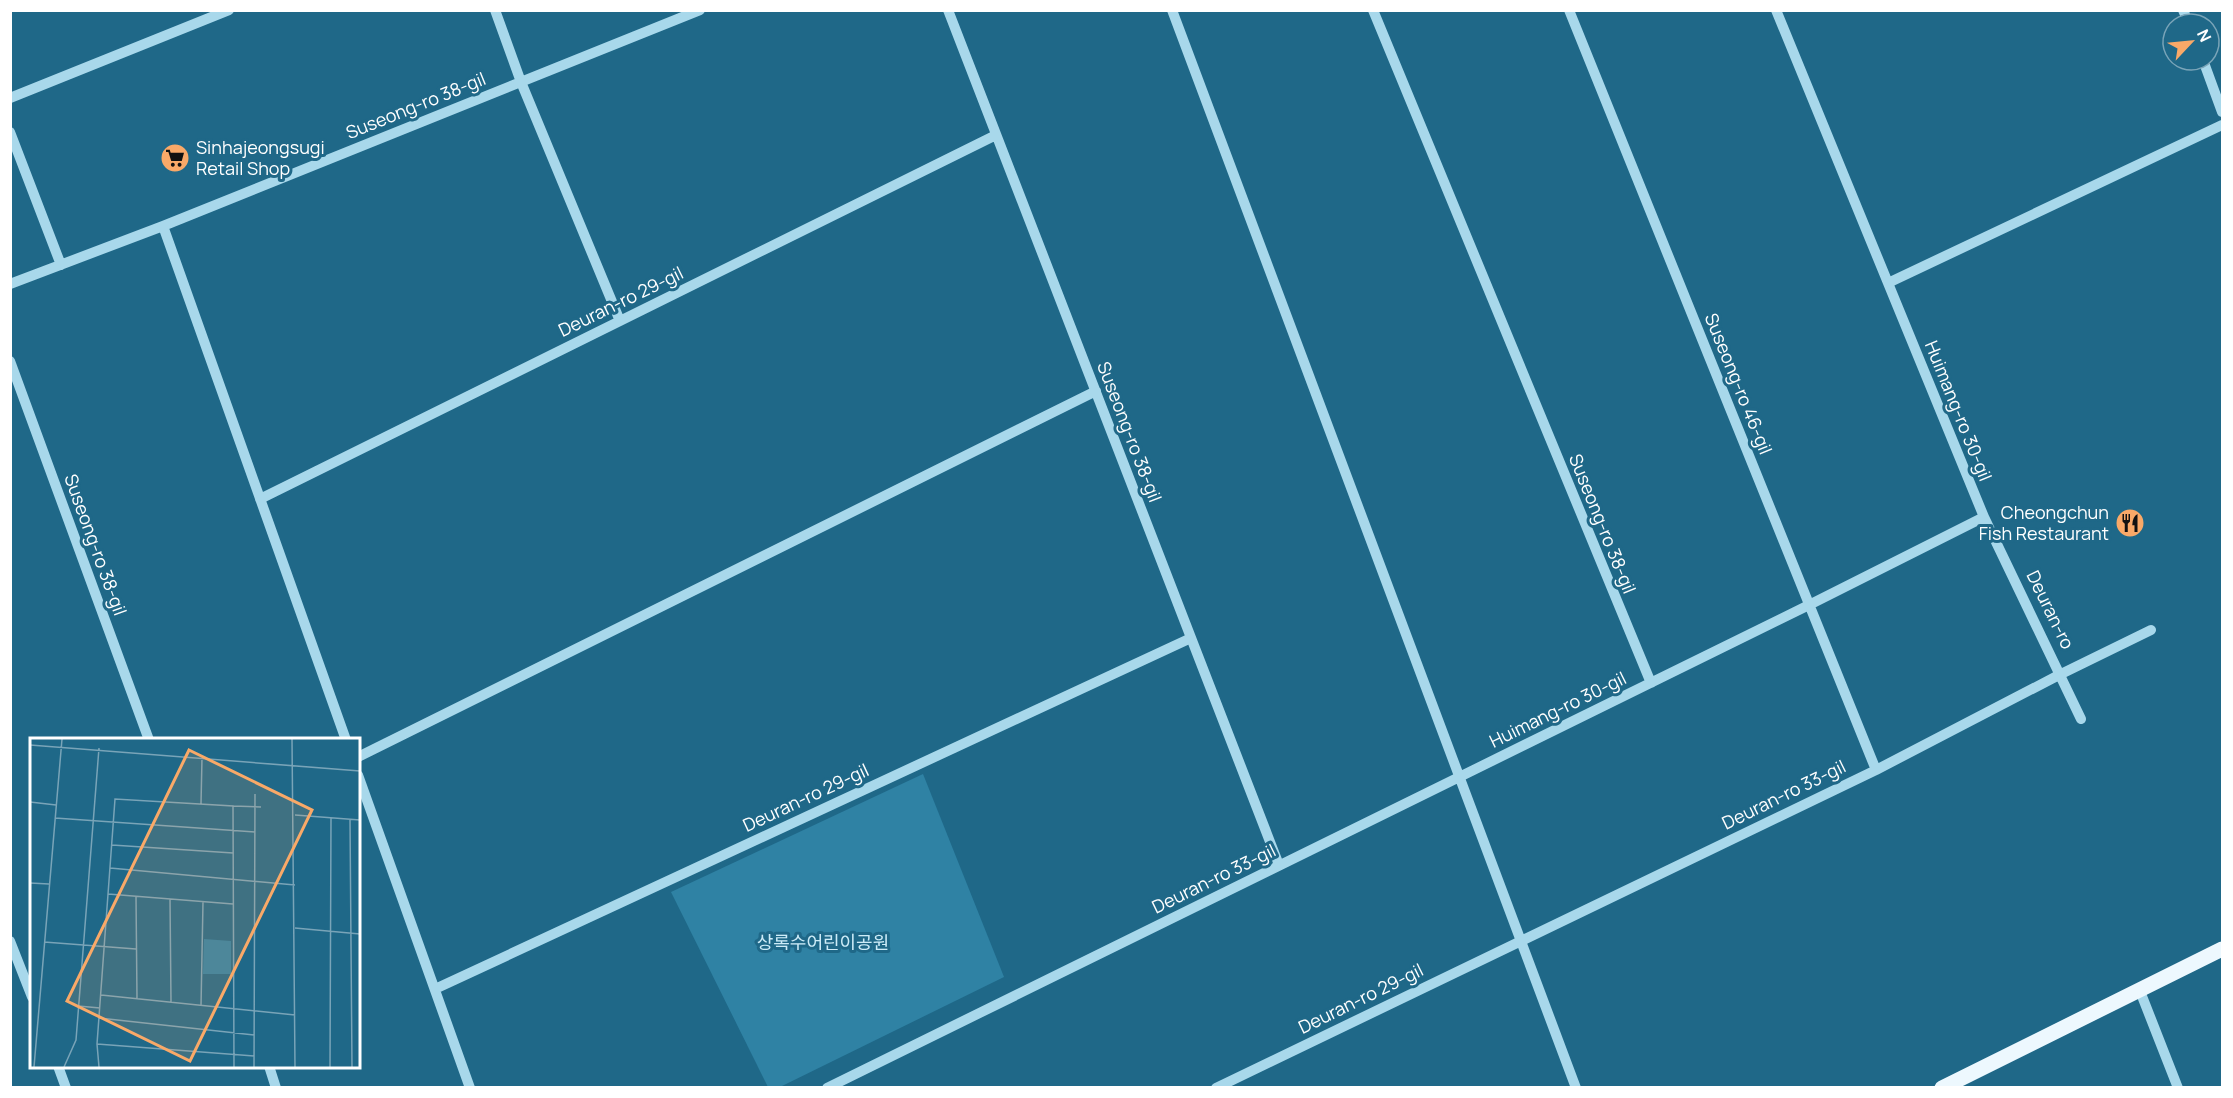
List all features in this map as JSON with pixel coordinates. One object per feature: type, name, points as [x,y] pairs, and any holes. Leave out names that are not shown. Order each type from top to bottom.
[{"type":"main road","points":[[1942,1088],[2223,949]]},
{"type":"street","points":[[10,98],[229,10]]},
{"type":"street","points":[[495,10],[521,82],[620,321]]},
{"type":"street","name":"Suseong-ro 38-gil","points":[[10,284],[163,226],[700,10]]},
{"type":"street","name":"Suseong-ro 38-gil","points":[[948,10],[1279,865]]},
{"type":"street","points":[[1172,10],[1576,1088]]},
{"type":"street","name":"Suseong-ro 38-gil","points":[[1372,10],[1651,683]]},
{"type":"street","name":"Suseong-ro 46-gil","points":[[1569,10],[1876,770]]},
{"type":"street","points":[[1776,10],[1888,282],[2223,126]]},
{"type":"street","points":[[2208,72],[2223,112]]},
{"type":"street","points":[[10,132],[61,265]]},
{"type":"street","name":"Deuran-ro 29-gil","points":[[260,498],[996,135]]},
{"type":"street","points":[[163,226],[345,738]]},
{"type":"street","name":"Huimang-ro 30-gil","points":[[1458,778],[1984,517],[1888,282]]},
{"type":"street","name":"Suseong-ro 38-gil","points":[[10,361],[148,738]]},
{"type":"street","points":[[360,757],[1096,392]]},
{"type":"street","name":"Deuran-ro","points":[[1984,517],[2081,719]]},
{"type":"street","name":"Deuran-ro 33-gil","points":[[1521,940],[1876,770],[2151,630]]},
{"type":"street","name":"Deuran-ro 29-gil","points":[[435,989],[1191,638]]},
{"type":"street","name":"Deuran-ro 33-gil","points":[[827,1088],[1458,778]]},
{"type":"street","points":[[360,781],[470,1088]]},
{"type":"street","name":"Deuran-ro 29-gil","points":[[1216,1088],[1521,940]]},
{"type":"street","points":[[10,941],[30,992]]},
{"type":"street","points":[[2140,991],[2178,1088]]},
{"type":"street","points":[[59,1068],[66,1088]]},
{"type":"street","points":[[269,1068],[276,1088]]},
{"type":"green space","name":"상록수어린이공원","points":[[923,774],[1004,977],[780,1087],[768,1087],[671,892]]},
{"type":"place","name":"Sinhajeongsugi Retail Shop","points":[[175,158]]},
{"type":"place","name":"Cheongchun Fish Restaurant","points":[[2130,523]]}]
